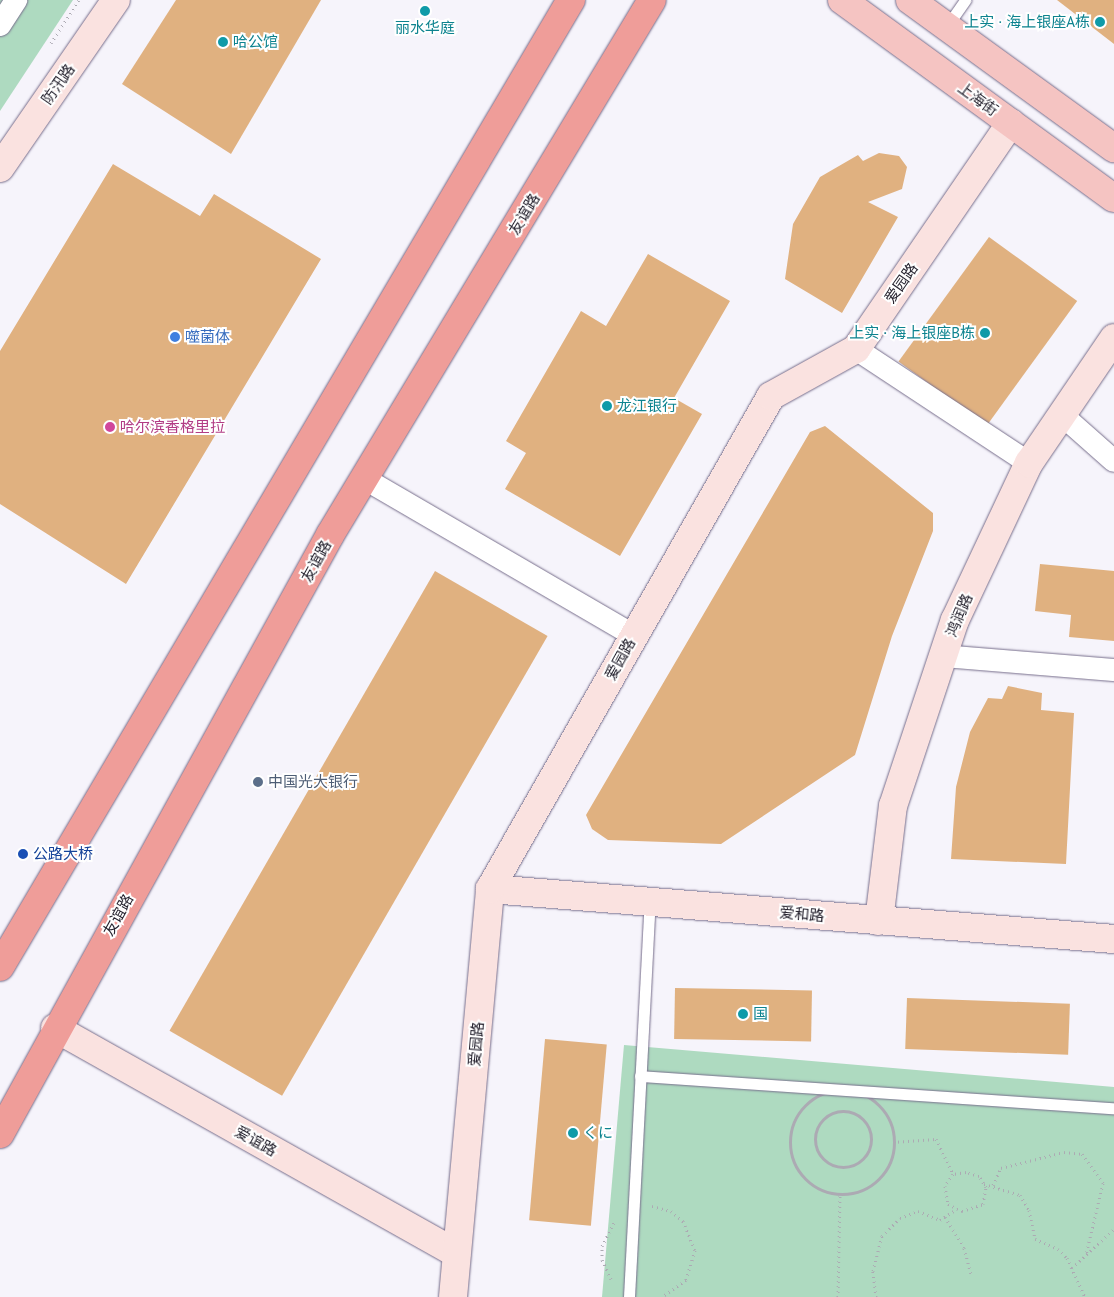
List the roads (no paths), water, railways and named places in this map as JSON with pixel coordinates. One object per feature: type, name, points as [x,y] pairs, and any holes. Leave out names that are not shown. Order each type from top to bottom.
[{"type":"highway","points":[[0,967],[571,0]]},
{"type":"highway","name":"友谊路","points":[[0,1134],[55,1028],[365,478],[652,0]]},
{"type":"main road","name":"上海街","points":[[842,0],[1114,198]]},
{"type":"main road","points":[[910,0],[1114,148]]},
{"type":"street","points":[[0,25],[16,0]]},
{"type":"street","name":"防汛路","points":[[0,168],[116,0]]},
{"type":"street","name":"爱园路","points":[[453,1297],[490,889],[633,635],[771,396],[856,349],[1011,123]]},
{"type":"street","name":"鸿润路","points":[[879,921],[894,806],[955,620],[1029,464],[1114,338]]},
{"type":"street","points":[[856,349],[1029,464]]},
{"type":"street","points":[[1062,415],[1114,462]]},
{"type":"street","points":[[365,478],[633,635]]},
{"type":"street","points":[[943,656],[1114,670]]},
{"type":"street","name":"爱和路","points":[[490,889],[1114,939]]},
{"type":"street","name":"爱谊路","points":[[55,1028],[456,1253]]},
{"type":"lane","points":[[946,26],[965,0]]},
{"type":"lane","points":[[629,1297],[650,902]]},
{"type":"lane","points":[[640,1076],[1114,1108]]},
{"type":"place","name":"丽水华庭","points":[[425,11]]},
{"type":"place","name":"上实 · 海上银座A栋","points":[[1100,22]]},
{"type":"place","name":"哈公馆","points":[[223,42]]},
{"type":"place","name":"上实 · 海上银座B栋","points":[[985,333]]},
{"type":"place","name":"噬菌体","points":[[175,337]]},
{"type":"place","name":"龙江银行","points":[[607,406]]},
{"type":"place","name":"哈尔滨香格里拉","points":[[110,427]]},
{"type":"place","name":"中国光大银行","points":[[258,782]]},
{"type":"place","name":"公路大桥","points":[[23,854]]},
{"type":"place","name":"国","points":[[743,1014]]},
{"type":"place","name":"くに","points":[[573,1133]]}]
